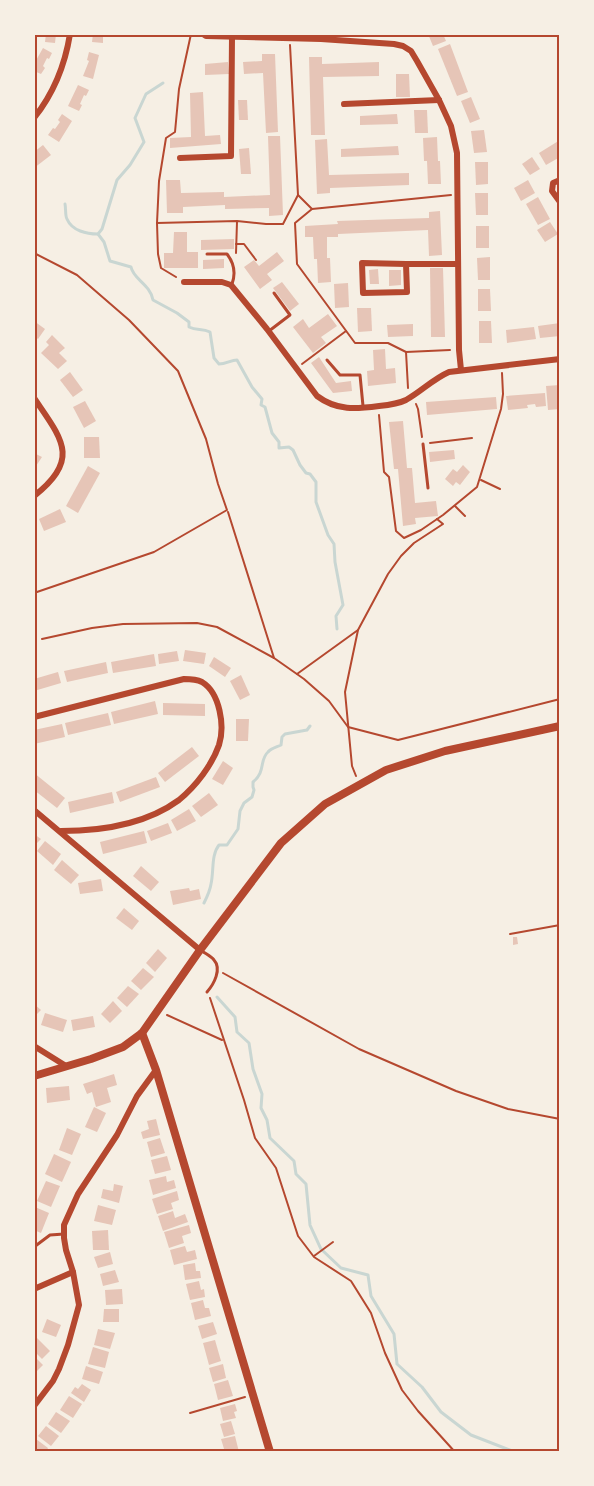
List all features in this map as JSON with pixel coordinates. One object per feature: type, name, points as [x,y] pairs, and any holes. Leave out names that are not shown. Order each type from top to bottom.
[{"type":"street","points":[[34,118],[57,81],[64,63],[70,34]]},
{"type":"street","points":[[203,34],[206,36],[332,39],[394,44],[411,51],[451,126],[457,153],[461,370]]},
{"type":"street","points":[[180,158],[231,156],[232,37]]},
{"type":"street","points":[[345,104],[439,100]]},
{"type":"street","points":[[560,180],[553,183],[552,190],[560,202]]},
{"type":"street","points":[[406,264],[407,292],[363,293],[362,263],[458,264]]},
{"type":"street","points":[[184,282],[222,282],[231,285],[269,331],[317,396],[327,403],[356,409],[403,402],[438,377],[449,372],[560,359]]},
{"type":"street","points":[[34,398],[58,433],[63,447],[57,474],[34,496]]},
{"type":"street","points":[[34,717],[184,678],[203,682],[210,689],[218,705],[221,721],[219,745],[210,764],[195,785],[179,799],[160,812],[138,821],[89,831],[61,831]]},
{"type":"street","points":[[34,1076],[123,1047],[142,1033],[200,950],[281,843],[325,804],[386,770],[445,751],[560,726]]},
{"type":"street","points":[[34,810],[200,950]]},
{"type":"street","points":[[142,1033],[156,1070],[270,1452]]},
{"type":"street","points":[[34,1046],[66,1066]]},
{"type":"street","points":[[34,1406],[52,1381],[68,1345],[79,1305],[66,1250],[64,1225],[78,1194],[117,1135],[137,1096],[156,1070]]},
{"type":"street","points":[[34,1289],[73,1272]]},
{"type":"lane","points":[[207,254],[226,254],[232,260],[234,277],[231,285]]},
{"type":"lane","points":[[269,331],[290,315],[274,293]]},
{"type":"lane","points":[[327,360],[340,375],[360,375],[364,408]]},
{"type":"lane","points":[[423,444],[428,488]]},
{"type":"lane","points":[[200,950],[214,959],[218,970],[212,987],[207,992]]},
{"type":"lane","points":[[34,1247],[50,1235],[64,1234]]},
{"type":"path","points":[[184,282],[162,268],[158,254],[157,223],[159,181],[166,138],[176,132],[179,89],[191,34]]},
{"type":"path","points":[[157,223],[283,224],[298,195],[290,38]]},
{"type":"path","points":[[298,195],[312,209]]},
{"type":"path","points":[[457,195],[312,209],[295,223],[297,264],[355,343],[388,344],[406,352],[459,350]]},
{"type":"path","points":[[232,260],[235,257],[237,222]]},
{"type":"path","points":[[236,243],[244,244],[255,260]]},
{"type":"path","points":[[34,253],[77,275],[129,320],[178,371],[206,439],[218,484],[274,657]]},
{"type":"path","points":[[296,368],[346,332]]},
{"type":"path","points":[[406,352],[411,397],[418,410],[423,444],[472,438]]},
{"type":"path","points":[[379,406],[384,472],[389,477],[396,531],[404,537],[421,530],[477,487],[501,409],[502,366]]},
{"type":"path","points":[[480,479],[500,489]]},
{"type":"path","points":[[454,506],[465,516]]},
{"type":"path","points":[[34,593],[154,552],[227,510]]},
{"type":"path","points":[[360,785],[352,766],[345,692],[358,630],[388,574],[414,543],[443,524],[437,519]]},
{"type":"path","points":[[42,639],[123,624],[197,623],[217,627],[274,657],[297,674],[329,700],[348,727],[398,740],[560,699]]},
{"type":"path","points":[[297,674],[358,630]]},
{"type":"path","points":[[510,934],[560,925]]},
{"type":"path","points":[[218,970],[359,1049],[467,1095],[508,1109],[560,1119]]},
{"type":"path","points":[[212,995],[209,999],[255,1138],[276,1168],[298,1236],[314,1257],[351,1281],[371,1313],[385,1353],[402,1390],[455,1452]]},
{"type":"path","points":[[159,1011],[223,1041]]},
{"type":"path","points":[[314,1257],[333,1242]]},
{"type":"path","points":[[190,1413],[253,1395]]},
{"type":"building","points":[[46,34],[56,34],[55,43],[45,42]]},
{"type":"building","points":[[93,34],[103,35],[103,43],[92,42]]},
{"type":"building","points":[[428,34],[443,34],[446,41],[433,46]]},
{"type":"building","points":[[450,44],[468,92],[457,96],[438,49]]},
{"type":"building","points":[[43,48],[52,53],[49,59],[47,58],[41,74],[34,71],[34,64]]},
{"type":"building","points":[[89,52],[99,55],[93,79],[83,76],[89,61],[87,60]]},
{"type":"building","points":[[262,54],[275,54],[278,132],[266,133],[263,73],[244,74],[243,62],[262,61]]},
{"type":"building","points":[[309,57],[322,57],[322,64],[379,62],[379,76],[323,77],[325,135],[311,135]]},
{"type":"building","points":[[228,62],[229,74],[205,75],[205,64]]},
{"type":"building","points":[[396,74],[409,74],[410,97],[396,97]]},
{"type":"building","points":[[78,85],[89,90],[86,96],[84,95],[79,111],[68,106]]},
{"type":"building","points":[[203,92],[205,136],[220,135],[221,144],[170,148],[170,138],[191,137],[190,93]]},
{"type":"building","points":[[471,97],[480,119],[470,123],[461,101]]},
{"type":"building","points":[[238,100],[247,100],[248,120],[239,120]]},
{"type":"building","points":[[414,110],[427,110],[428,133],[415,133]]},
{"type":"building","points":[[62,114],[72,121],[59,142],[48,135],[60,122],[58,120]]},
{"type":"building","points":[[397,114],[398,124],[360,125],[360,116]]},
{"type":"building","points":[[484,130],[487,152],[474,153],[471,131]]},
{"type":"building","points":[[268,136],[280,136],[283,215],[269,216],[269,208],[225,209],[225,205],[183,207],[183,213],[167,213],[166,180],[180,180],[181,193],[224,192],[224,197],[270,195]]},
{"type":"building","points":[[437,137],[441,184],[428,184],[423,138]]},
{"type":"building","points":[[327,139],[329,175],[409,173],[409,185],[330,188],[330,193],[317,194],[315,140]]},
{"type":"building","points":[[560,140],[560,157],[546,165],[539,153]]},
{"type":"building","points":[[43,145],[51,155],[34,168],[34,152]]},
{"type":"building","points":[[398,146],[399,155],[341,157],[341,149]]},
{"type":"building","points":[[249,148],[251,174],[241,174],[239,149]]},
{"type":"building","points":[[532,157],[540,169],[530,175],[522,164]]},
{"type":"building","points":[[475,162],[488,162],[488,184],[476,185]]},
{"type":"building","points":[[528,180],[535,193],[521,201],[514,188]]},
{"type":"building","points":[[475,193],[488,193],[488,215],[476,215]]},
{"type":"building","points":[[538,197],[550,219],[538,225],[526,204]]},
{"type":"building","points":[[440,211],[442,255],[429,256],[428,230],[338,234],[338,237],[327,237],[327,258],[330,258],[331,282],[318,283],[313,237],[305,237],[305,226],[338,224],[337,221],[429,218],[429,212]]},
{"type":"building","points":[[550,222],[558,234],[545,242],[537,230]]},
{"type":"building","points":[[476,226],[489,226],[489,248],[476,248]]},
{"type":"building","points":[[174,232],[187,232],[187,252],[198,252],[198,268],[164,268],[164,253],[173,253]]},
{"type":"building","points":[[234,239],[234,249],[201,250],[201,240]]},
{"type":"building","points":[[277,252],[284,261],[267,274],[272,280],[260,289],[244,267],[254,260],[259,266]]},
{"type":"building","points":[[490,257],[490,280],[478,280],[477,258]]},
{"type":"building","points":[[224,259],[224,268],[203,269],[203,260]]},
{"type":"building","points":[[430,268],[443,268],[445,337],[431,337]]},
{"type":"building","points":[[378,269],[379,284],[370,284],[369,270]]},
{"type":"building","points":[[389,270],[401,270],[401,285],[389,286]]},
{"type":"building","points":[[282,282],[299,304],[290,311],[273,288]]},
{"type":"building","points":[[348,283],[349,307],[335,308],[334,284]]},
{"type":"building","points":[[478,289],[490,289],[491,311],[478,311]]},
{"type":"building","points":[[357,308],[371,308],[372,331],[358,332]]},
{"type":"building","points":[[328,314],[337,326],[321,337],[326,343],[313,353],[293,327],[303,319],[309,328]]},
{"type":"building","points":[[34,321],[45,329],[38,339],[34,336]]},
{"type":"building","points":[[479,321],[491,321],[492,343],[479,343]]},
{"type":"building","points":[[560,323],[560,336],[540,338],[538,326]]},
{"type":"building","points":[[413,324],[413,336],[388,337],[387,325]]},
{"type":"building","points":[[534,327],[536,339],[507,343],[506,330]]},
{"type":"building","points":[[52,335],[65,348],[59,353],[67,361],[58,369],[41,353],[49,345],[46,342]]},
{"type":"building","points":[[385,349],[386,369],[395,368],[396,383],[368,386],[367,371],[374,370],[373,350]]},
{"type":"building","points":[[319,357],[336,383],[351,381],[352,391],[333,393],[311,363]]},
{"type":"building","points":[[70,372],[83,390],[73,397],[60,380]]},
{"type":"building","points":[[560,385],[560,409],[548,410],[546,386]]},
{"type":"building","points":[[545,393],[546,406],[536,407],[535,404],[527,405],[528,408],[508,410],[506,396]]},
{"type":"building","points":[[496,397],[497,409],[427,415],[426,402]]},
{"type":"building","points":[[85,401],[96,421],[84,428],[73,407]]},
{"type":"building","points":[[403,421],[407,468],[412,468],[415,503],[436,501],[438,516],[415,518],[416,524],[403,526],[398,469],[394,469],[389,422]]},
{"type":"building","points":[[84,437],[99,437],[100,458],[84,458]]},
{"type":"building","points":[[454,450],[455,459],[430,462],[429,452]]},
{"type":"building","points":[[34,453],[42,457],[34,469]]},
{"type":"building","points":[[463,465],[470,472],[460,485],[456,482],[453,486],[445,479],[453,469],[457,472]]},
{"type":"building","points":[[88,466],[100,473],[78,513],[66,506]]},
{"type":"building","points":[[60,509],[66,522],[44,531],[39,519]]},
{"type":"building","points":[[185,650],[206,653],[204,664],[183,661]]},
{"type":"building","points":[[177,651],[179,661],[159,664],[158,654]]},
{"type":"building","points":[[154,654],[156,666],[113,673],[111,662]]},
{"type":"building","points":[[214,657],[231,668],[225,677],[209,666]]},
{"type":"building","points":[[106,662],[108,673],[67,682],[64,671]]},
{"type":"building","points":[[58,672],[61,683],[34,691],[34,679]]},
{"type":"building","points":[[241,675],[250,695],[240,700],[230,681]]},
{"type":"building","points":[[155,701],[158,714],[114,724],[111,712]]},
{"type":"building","points":[[163,703],[205,704],[205,716],[163,715]]},
{"type":"building","points":[[108,713],[111,725],[68,735],[65,723]]},
{"type":"building","points":[[236,719],[249,719],[248,741],[236,741]]},
{"type":"building","points":[[62,724],[65,737],[34,744],[34,730]]},
{"type":"building","points":[[192,747],[199,756],[165,782],[158,773]]},
{"type":"building","points":[[223,761],[233,768],[223,785],[212,779]]},
{"type":"building","points":[[34,773],[65,798],[57,808],[34,790]]},
{"type":"building","points":[[156,777],[160,787],[120,802],[116,792]]},
{"type":"building","points":[[112,792],[114,803],[70,813],[68,802]]},
{"type":"building","points":[[209,793],[218,805],[201,817],[192,806]]},
{"type":"building","points":[[189,809],[196,821],[177,831],[171,820]]},
{"type":"building","points":[[168,823],[172,833],[151,841],[147,831]]},
{"type":"building","points":[[144,831],[147,843],[103,854],[100,842]]},
{"type":"building","points":[[34,834],[41,839],[34,846]]},
{"type":"building","points":[[45,841],[61,854],[53,865],[37,851]]},
{"type":"building","points":[[62,860],[79,875],[71,884],[54,870]]},
{"type":"building","points":[[141,866],[159,882],[151,891],[133,876]]},
{"type":"building","points":[[101,879],[103,891],[80,894],[78,883]]},
{"type":"building","points":[[189,888],[190,891],[199,889],[201,899],[173,905],[170,891]]},
{"type":"building","points":[[124,908],[139,921],[132,930],[116,918]]},
{"type":"building","points":[[513,937],[517,937],[518,944],[513,945]]},
{"type":"building","points":[[158,949],[167,958],[155,972],[146,963]]},
{"type":"building","points":[[143,968],[154,977],[141,990],[131,981]]},
{"type":"building","points":[[128,986],[139,994],[127,1007],[117,998]]},
{"type":"building","points":[[113,1001],[122,1011],[110,1023],[101,1014]]},
{"type":"building","points":[[34,1004],[41,1010],[34,1017]]},
{"type":"building","points":[[45,1013],[67,1020],[63,1032],[41,1025]]},
{"type":"building","points":[[93,1016],[95,1027],[73,1031],[71,1020]]},
{"type":"building","points":[[114,1074],[117,1085],[107,1088],[111,1102],[96,1107],[92,1092],[87,1094],[83,1084]]},
{"type":"building","points":[[69,1086],[70,1100],[47,1103],[46,1088]]},
{"type":"building","points":[[94,1107],[106,1113],[97,1132],[85,1127]]},
{"type":"building","points":[[156,1119],[160,1135],[143,1139],[141,1132],[149,1129],[147,1121]]},
{"type":"building","points":[[67,1128],[81,1134],[72,1155],[59,1150]]},
{"type":"building","points":[[160,1138],[165,1153],[151,1157],[147,1142]]},
{"type":"building","points":[[54,1154],[71,1162],[62,1182],[45,1174]]},
{"type":"building","points":[[167,1156],[171,1170],[155,1174],[151,1160]]},
{"type":"building","points":[[166,1176],[167,1182],[174,1180],[176,1188],[153,1195],[149,1180]]},
{"type":"building","points":[[46,1181],[60,1186],[51,1207],[37,1201]]},
{"type":"building","points":[[114,1184],[123,1186],[119,1203],[101,1198],[103,1189],[113,1191]]},
{"type":"building","points":[[177,1191],[179,1200],[171,1203],[173,1209],[157,1214],[152,1199]]},
{"type":"building","points":[[98,1205],[116,1210],[112,1225],[94,1221]]},
{"type":"building","points":[[35,1207],[49,1213],[41,1233],[34,1230]]},
{"type":"building","points":[[173,1211],[175,1218],[185,1214],[188,1222],[163,1231],[158,1216]]},
{"type":"building","points":[[189,1225],[191,1233],[182,1236],[184,1243],[169,1248],[164,1232]]},
{"type":"building","points":[[108,1230],[109,1250],[93,1250],[92,1231]]},
{"type":"building","points":[[185,1246],[187,1252],[195,1250],[197,1259],[174,1265],[170,1250]]},
{"type":"building","points":[[110,1252],[113,1264],[98,1268],[94,1257]]},
{"type":"building","points":[[195,1263],[196,1271],[200,1271],[201,1278],[185,1280],[183,1265]]},
{"type":"building","points":[[115,1270],[119,1282],[103,1286],[100,1274]]},
{"type":"building","points":[[199,1281],[201,1290],[204,1289],[205,1297],[190,1300],[186,1284]]},
{"type":"building","points":[[122,1289],[123,1304],[106,1305],[105,1290]]},
{"type":"building","points":[[203,1300],[211,1316],[195,1320],[191,1303]]},
{"type":"building","points":[[104,1309],[119,1309],[119,1322],[103,1322]]},
{"type":"building","points":[[47,1319],[61,1325],[56,1337],[42,1332]]},
{"type":"building","points":[[213,1322],[217,1334],[202,1339],[198,1326]]},
{"type":"building","points":[[98,1329],[115,1333],[110,1349],[94,1345]]},
{"type":"building","points":[[34,1335],[50,1351],[42,1359],[34,1351]]},
{"type":"building","points":[[215,1340],[221,1361],[209,1365],[203,1343]]},
{"type":"building","points":[[93,1347],[109,1352],[105,1368],[88,1364]]},
{"type":"building","points":[[34,1356],[43,1365],[36,1372],[34,1371]]},
{"type":"building","points":[[223,1364],[226,1378],[213,1382],[209,1368]]},
{"type":"building","points":[[86,1366],[103,1372],[99,1384],[82,1379]]},
{"type":"building","points":[[228,1380],[233,1396],[218,1400],[214,1384]]},
{"type":"building","points":[[82,1384],[91,1390],[84,1402],[71,1393],[75,1387],[78,1389]]},
{"type":"building","points":[[69,1396],[82,1404],[73,1418],[60,1410]]},
{"type":"building","points":[[235,1404],[236,1418],[223,1421],[220,1408]]},
{"type":"building","points":[[56,1412],[70,1421],[61,1433],[48,1424]]},
{"type":"building","points":[[231,1421],[235,1434],[224,1437],[220,1424]]},
{"type":"building","points":[[46,1426],[59,1436],[51,1446],[38,1436]]},
{"type":"building","points":[[235,1436],[239,1452],[225,1452],[221,1439]]},
{"type":"building","points":[[36,1439],[48,1448],[46,1452],[34,1452]]},
{"type":"waterway","points":[[163,83],[146,94],[135,118],[144,142],[130,165],[117,180],[102,229],[98,234],[104,242],[110,261],[131,267],[149,290],[153,300],[177,313],[189,322],[189,327],[210,332],[214,358],[219,364],[237,360],[252,387],[262,399],[261,405],[265,407],[272,433],[279,442],[279,448],[289,447],[293,450],[300,465],[316,482],[316,502],[328,535],[334,544],[343,605],[336,616],[337,629]]},
{"type":"waterway","points":[[65,204],[66,218],[72,226],[85,232],[98,234]]},
{"type":"waterway","points":[[204,903],[211,887],[216,849],[219,845],[227,845],[238,829],[240,811],[244,803],[252,797],[253,782],[260,774],[265,755],[281,745],[285,734],[307,730],[310,726]]},
{"type":"waterway","points":[[217,997],[235,1017],[237,1032],[249,1043],[253,1069],[262,1094],[261,1108],[267,1120],[270,1138],[294,1161],[296,1174],[306,1184],[310,1225],[321,1249],[341,1268],[368,1275],[371,1296],[394,1334],[397,1364],[422,1387],[441,1412],[471,1435],[515,1452]]}]
